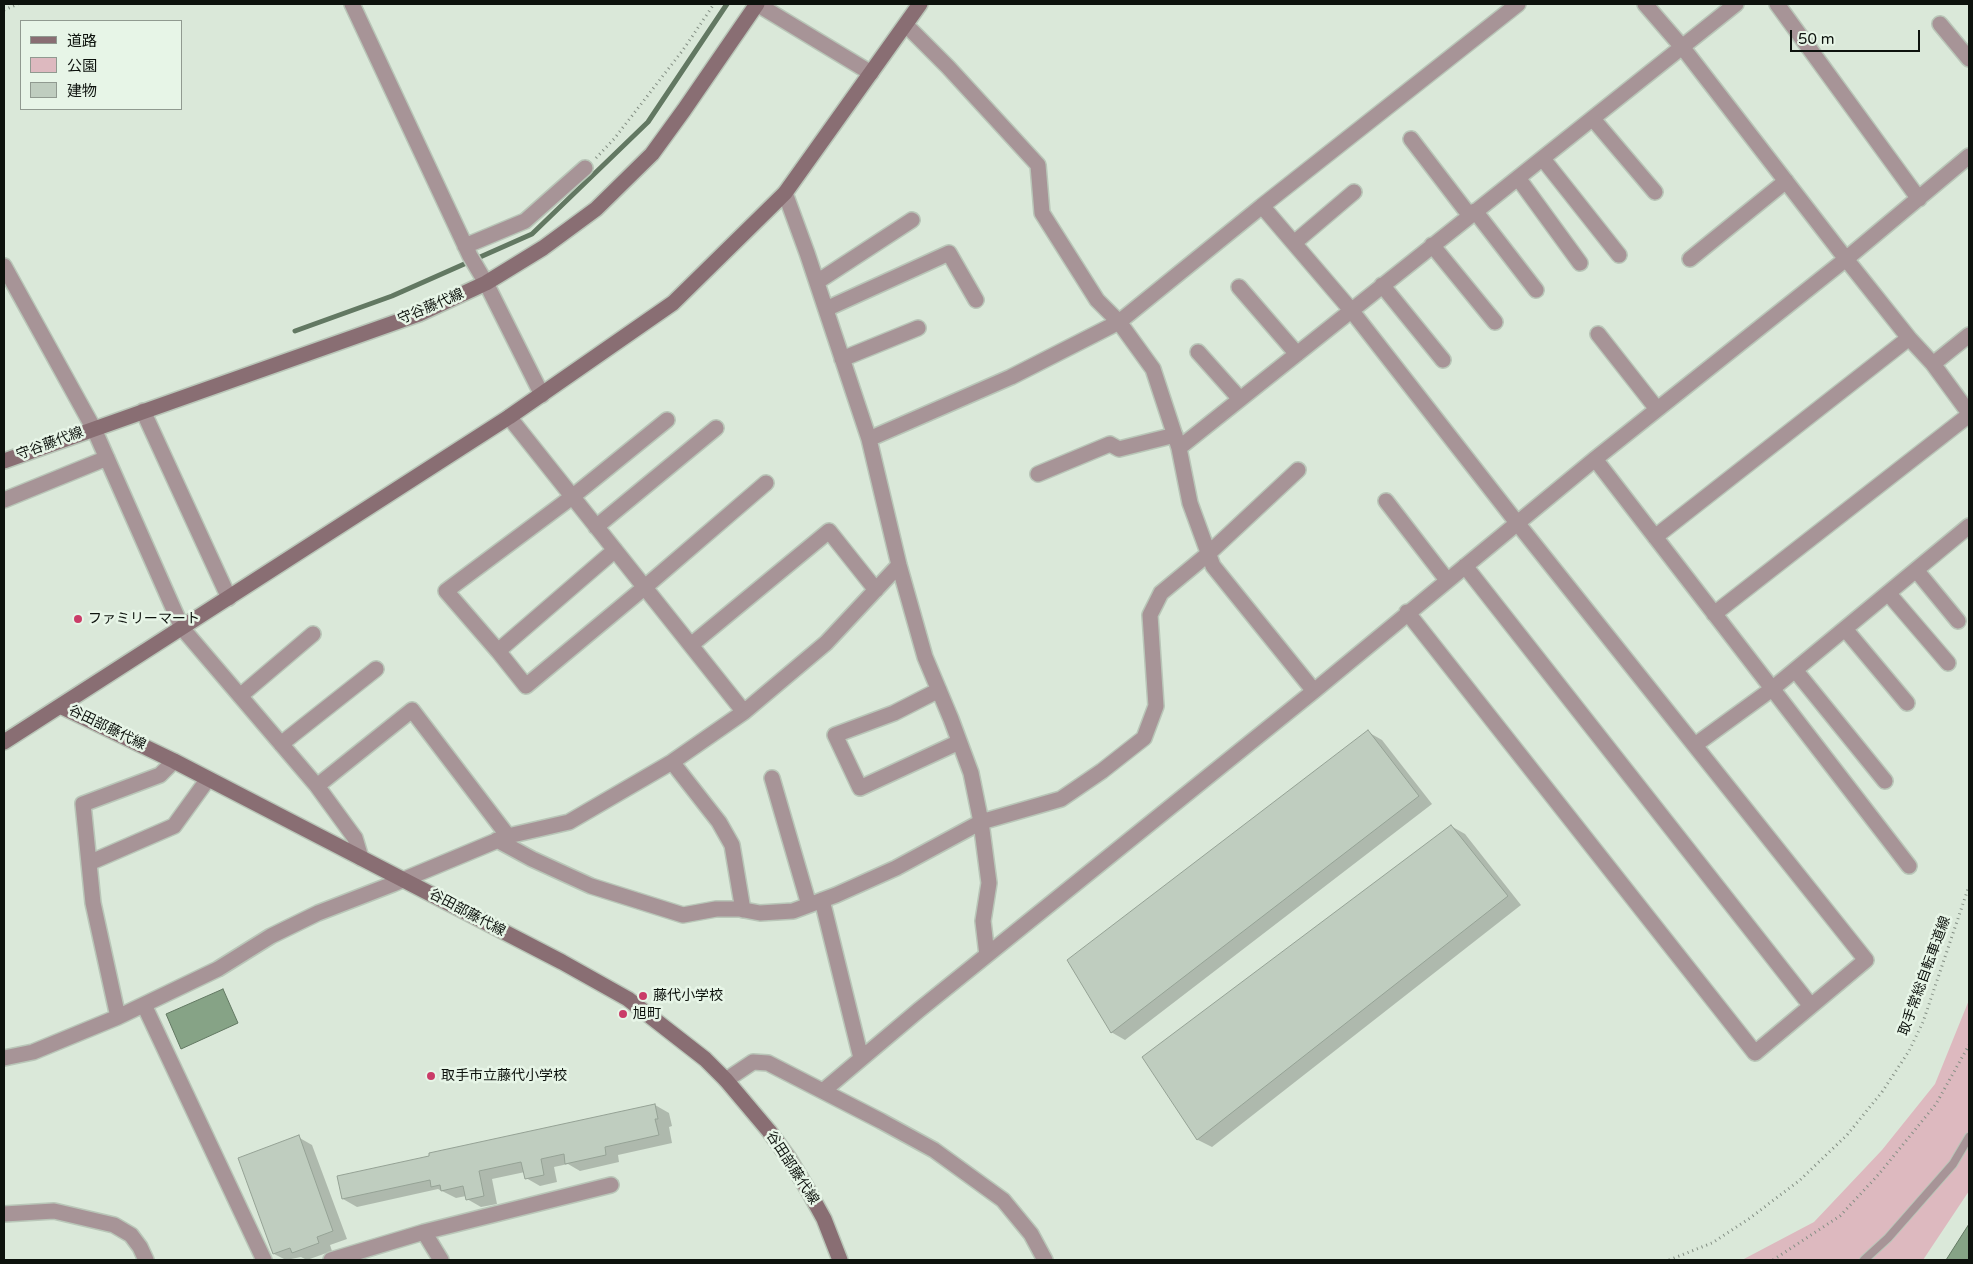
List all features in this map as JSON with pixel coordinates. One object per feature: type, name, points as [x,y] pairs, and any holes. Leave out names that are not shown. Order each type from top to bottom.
[{"type":"main road","name":"守谷藤代線","points":[[4,461],[418,314],[486,283],[543,248],[596,209],[652,154],[757,4]]},
{"type":"main road","points":[[60,706],[509,417],[673,303],[784,193],[920,4]]},
{"type":"main road","name":"谷田部藤代線","points":[[4,742],[60,706],[174,761],[628,999],[694,1049],[726,1080],[788,1157],[824,1219],[840,1260]]},
{"type":"street","points":[[352,4],[465,246],[486,283],[542,395]]},
{"type":"street","points":[[757,4],[871,73]]},
{"type":"street","points":[[869,439],[1011,377],[1119,322],[1262,206],[1518,4]]},
{"type":"street","points":[[1645,4],[1683,48],[1909,338],[1933,364],[1969,414],[1714,614]]},
{"type":"street","points":[[1038,474],[1110,444],[1119,449],[1177,441],[1240,399],[1736,4]]},
{"type":"street","points":[[1777,4],[1919,199]]},
{"type":"street","points":[[1940,24],[1969,59]]},
{"type":"street","points":[[906,25],[948,67],[1038,165],[1042,213],[1097,300],[1119,322],[1153,369],[1177,441],[1190,504],[1212,566],[1314,690]]},
{"type":"street","points":[[1593,119],[1656,192]]},
{"type":"street","points":[[1411,139],[1536,290]]},
{"type":"street","points":[[823,1091],[1407,612],[1518,524],[1595,459],[1846,259],[1969,156]]},
{"type":"street","points":[[1543,159],[1619,254]]},
{"type":"street","points":[[465,246],[525,221],[586,168]]},
{"type":"street","points":[[1518,178],[1580,262]]},
{"type":"street","points":[[1690,259],[1786,181]]},
{"type":"street","points":[[1294,243],[1354,192]]},
{"type":"street","points":[[784,193],[817,282],[869,439],[899,565],[925,657],[970,773],[981,822],[989,883],[983,921],[987,955]]},
{"type":"street","points":[[1262,206],[1351,310],[1518,524],[1866,960],[1755,1053],[1407,612]]},
{"type":"street","points":[[817,282],[912,220]]},
{"type":"street","points":[[1432,245],[1495,322]]},
{"type":"street","points":[[826,309],[949,253],[976,300]]},
{"type":"street","points":[[4,266],[94,429],[182,628],[317,786],[355,838],[361,858]]},
{"type":"street","points":[[1382,286],[1443,360]]},
{"type":"street","points":[[1239,287],[1297,354]]},
{"type":"street","points":[[842,359],[918,328]]},
{"type":"street","points":[[1598,334],[1657,410]]},
{"type":"street","points":[[1933,364],[1969,335]]},
{"type":"street","points":[[1655,537],[1909,338]]},
{"type":"street","points":[[1198,352],[1240,399]]},
{"type":"street","points":[[143,411],[229,598]]},
{"type":"street","points":[[509,417],[744,712]]},
{"type":"street","points":[[667,420],[572,497],[446,591],[526,686],[766,483]]},
{"type":"street","points":[[596,527],[716,428]]},
{"type":"street","points":[[4,500],[107,458]]},
{"type":"street","points":[[1595,459],[1909,866]]},
{"type":"street","points":[[317,786],[412,710],[502,838],[532,859],[591,886],[683,915],[716,909],[744,910],[760,914],[793,910],[896,868],[981,822],[1061,799],[1102,771],[1144,738],[1156,706],[1150,615],[1161,592],[1208,554],[1298,470]]},
{"type":"street","points":[[1386,501],[1447,580]]},
{"type":"street","points":[[1695,745],[1795,670],[1969,526]]},
{"type":"street","points":[[691,645],[829,531],[876,590]]},
{"type":"street","points":[[498,651],[615,550]]},
{"type":"street","points":[[4,1058],[33,1052],[144,1005],[218,969],[271,936],[318,913],[404,880],[502,838],[569,822],[672,762],[744,712],[826,643],[899,565]]},
{"type":"street","points":[[1465,566],[1812,1006]]},
{"type":"street","points":[[1916,570],[1958,621]]},
{"type":"street","points":[[1888,593],[1948,663]]},
{"type":"street","points":[[1845,629],[1907,703]]},
{"type":"street","points":[[240,696],[313,634]]},
{"type":"street","points":[[281,744],[376,669]]},
{"type":"street","points":[[1795,670],[1885,781]]},
{"type":"street","points":[[939,690],[894,713],[834,735],[860,788],[959,742]]},
{"type":"street","points":[[118,1017],[93,903],[84,804],[160,775],[174,761]]},
{"type":"street","points":[[672,762],[719,822],[732,844],[744,910]]},
{"type":"street","points":[[772,778],[816,902],[861,1058]]},
{"type":"street","points":[[89,863],[174,826],[208,779]]},
{"type":"street","points":[[144,1005],[264,1260]]},
{"type":"street","points":[[726,1080],[753,1062],[768,1063],[934,1150],[1003,1200],[1030,1234],[1045,1260]]},
{"type":"street","points":[[331,1260],[424,1232],[611,1185]]},
{"type":"street","points":[[4,1214],[54,1211],[114,1225],[131,1235],[140,1247],[146,1260]]},
{"type":"street","points":[[424,1232],[441,1260]]},
{"type":"lane","points":[[1864,1260],[1888,1238],[1953,1164],[1969,1137]]},
{"type":"path","points":[[4,10],[18,4]]},
{"type":"path","points":[[586,168],[614,139],[683,50],[714,4]]},
{"type":"path","name":"取手常総自転車道線","points":[[1669,1260],[1712,1243],[1800,1180],[1847,1135],[1909,1051],[1923,1022],[1969,886]]},
{"type":"path","points":[[1772,1260],[1840,1216],[1879,1174],[1936,1104],[1969,1045]]},
{"type":"green space","points":[[1969,1000],[1969,1191],[1923,1260],[1742,1260],[1814,1222],[1882,1150],[1935,1084]]},
{"type":"shaded area","points":[[223,989],[238,1023],[181,1049],[166,1014]]},
{"type":"shaded area","points":[[1969,1224],[1969,1260],[1946,1260]]},
{"type":"building","points":[[1368,730],[1419,796],[1111,1033],[1067,960]]},
{"type":"building","points":[[1451,825],[1508,896],[1197,1140],[1142,1057]]},
{"type":"building","points":[[655,1104],[658,1119],[655,1119],[659,1135],[605,1147],[606,1155],[565,1164],[564,1154],[541,1159],[544,1175],[525,1179],[521,1162],[479,1171],[484,1196],[466,1200],[463,1186],[441,1191],[440,1185],[431,1187],[430,1180],[342,1199],[337,1176],[429,1156],[429,1153]]},
{"type":"building","points":[[299,1135],[333,1231],[317,1237],[319,1243],[292,1253],[290,1248],[273,1254],[238,1158]]},
{"type":"waterway","points":[[295,331],[392,296],[532,234],[648,122],[727,4]]},
{"type":"place","name":"ファミリーマート","points":[[78,619]]},
{"type":"place","name":"藤代小学校","points":[[643,996]]},
{"type":"place","name":"旭町","points":[[623,1014]]},
{"type":"place","name":"取手市立藤代小学校","points":[[431,1076]]}]
